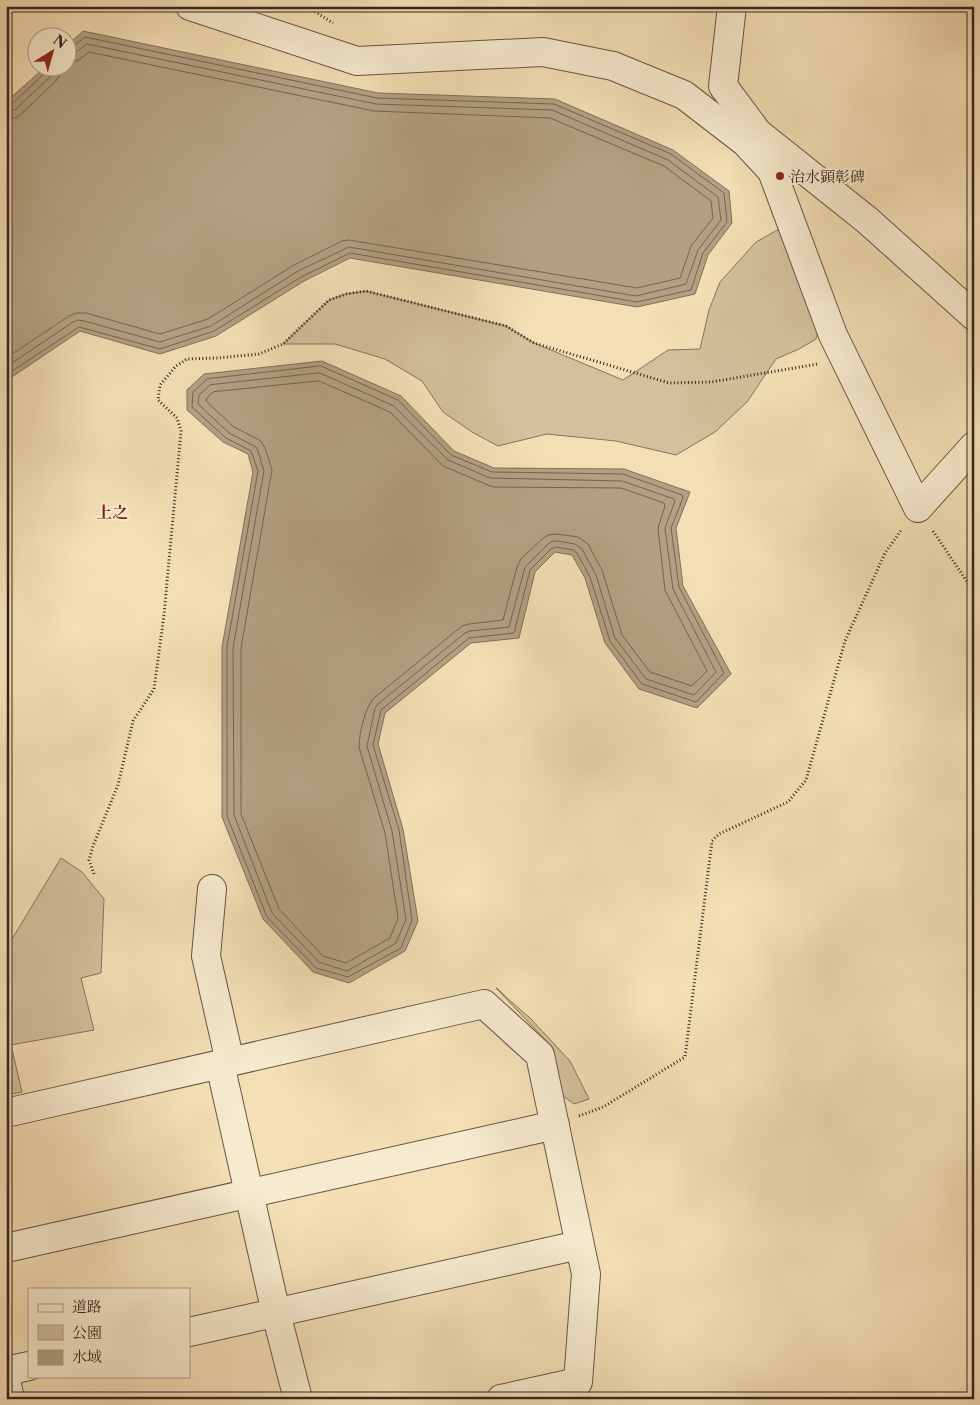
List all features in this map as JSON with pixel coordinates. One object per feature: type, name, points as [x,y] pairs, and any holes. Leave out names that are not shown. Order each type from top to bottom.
[{"type":"street","points":[[190,6],[357,61],[543,52],[613,66],[684,95],[745,142],[867,220],[974,316]]},
{"type":"street","points":[[732,6],[723,86],[778,163],[833,335],[918,508],[974,446]]},
{"type":"street","points":[[212,889],[206,956],[249,1194],[298,1399]]},
{"type":"street","points":[[6,1113],[484,1004],[540,1055],[586,1274],[577,1390],[501,1399]]},
{"type":"street","points":[[6,1248],[555,1125]]},
{"type":"street","points":[[190,1332],[580,1245]]},
{"type":"street","points":[[6,1371],[28,1366]]},
{"type":"street","points":[[6,1380],[10,1399]]},
{"type":"path","points":[[94,874],[89,860],[118,785],[133,722],[154,689],[164,615],[181,431],[177,418],[158,400],[160,385],[176,366],[187,359],[259,354],[282,344],[329,300],[366,290],[506,326],[534,343],[669,383],[711,382],[845,359]]},
{"type":"path","points":[[555,1125],[603,1107],[685,1057],[712,842],[719,834],[788,802],[806,780],[845,642],[885,553],[918,508],[974,592]]},
{"type":"green space","points":[[781,228],[819,328],[816,339],[776,359],[747,402],[715,432],[676,455],[616,441],[547,434],[498,446],[472,432],[443,412],[422,381],[385,359],[335,344],[283,344],[329,300],[346,294],[366,291],[506,326],[534,343],[623,380],[668,350],[700,349],[709,310],[720,282],[756,242]]},
{"type":"green space","points":[[61,858],[82,872],[104,899],[101,973],[81,978],[94,1030],[11,1045],[22,1092],[6,1095],[6,949]]},
{"type":"green space","points":[[496,988],[530,1018],[570,1061],[589,1099],[574,1104],[563,1096],[552,1047]]},
{"type":"water","points":[[83,31],[378,93],[555,99],[673,150],[729,191],[732,223],[708,255],[695,294],[637,307],[350,258],[304,281],[216,336],[160,354],[80,331],[6,381],[6,102],[33,78],[78,78],[78,36]]},
{"type":"water","points":[[322,361],[401,396],[454,451],[494,468],[624,469],[690,492],[676,528],[683,586],[731,674],[697,708],[639,689],[605,643],[585,578],[572,555],[555,552],[535,572],[519,638],[471,643],[385,713],[378,744],[403,829],[418,921],[405,951],[349,983],[313,972],[263,919],[222,817],[222,647],[253,472],[248,454],[223,442],[187,410],[187,390],[204,374]]},
{"type":"place","name":"治水顕彰碑","points":[[780,176]]},
{"type":"district","name":"上之","points":[[112,512]]}]
